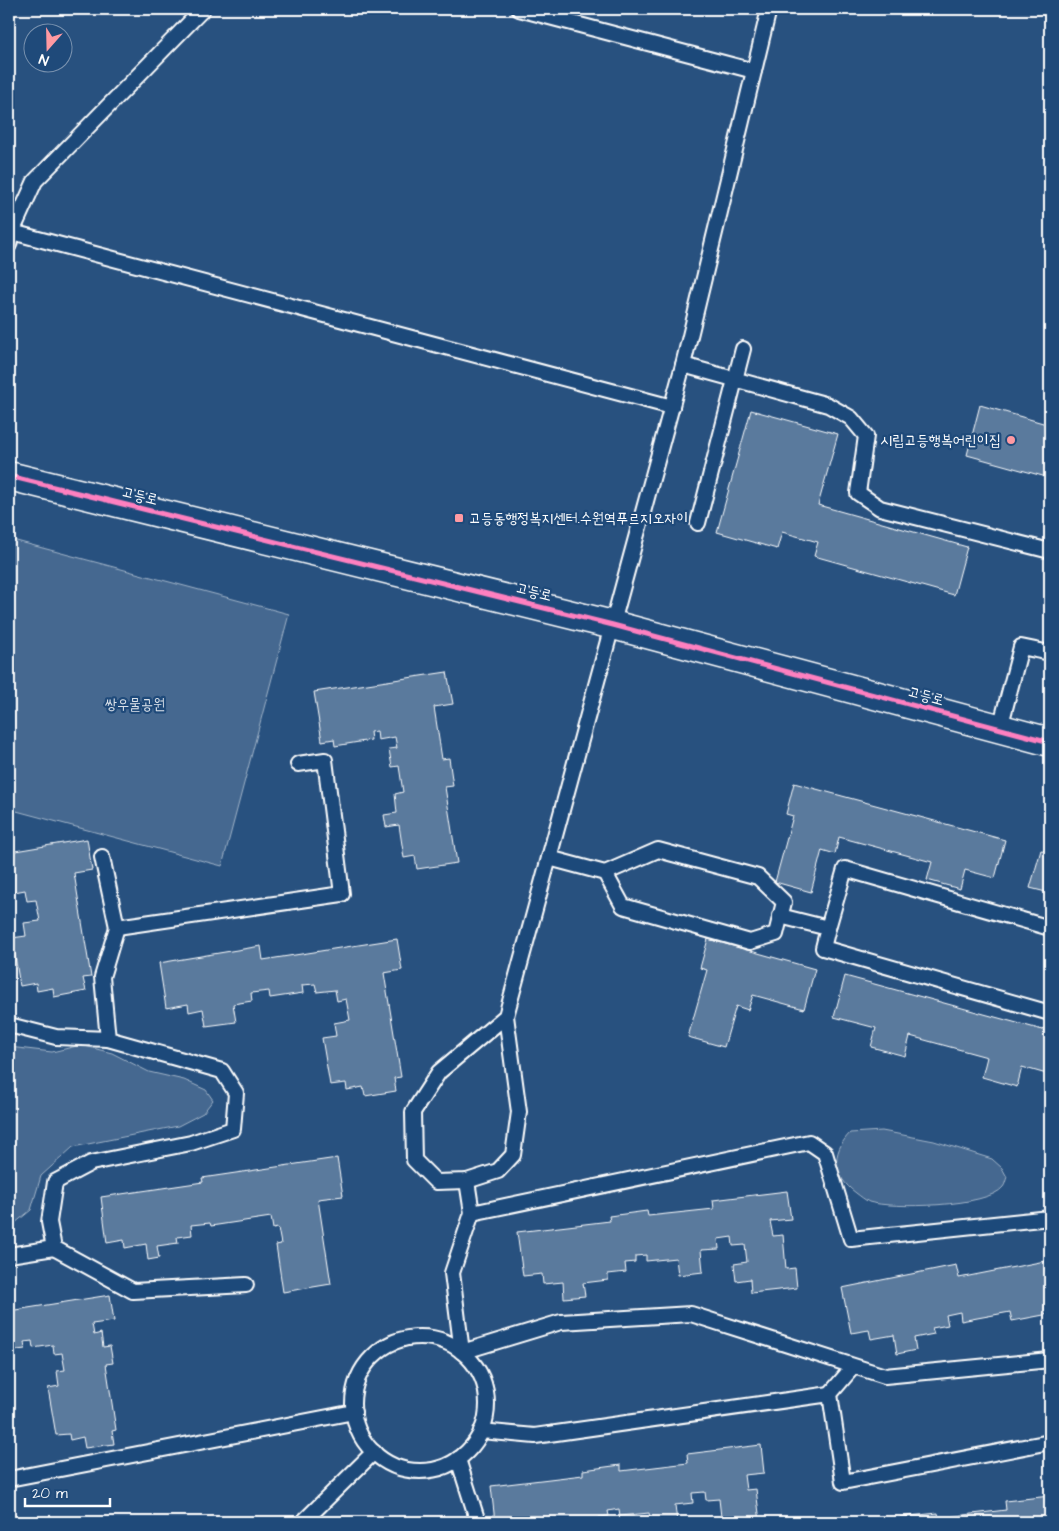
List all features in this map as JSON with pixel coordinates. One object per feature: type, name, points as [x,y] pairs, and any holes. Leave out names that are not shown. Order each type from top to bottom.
[{"type":"street","name":"고등로","points":[[9,476],[613,625],[1050,742]]},
{"type":"lane","points":[[203,9],[35,181],[11,238],[672,407]]},
{"type":"lane","points":[[519,9],[754,71]]},
{"type":"lane","points":[[506,1016],[439,1072],[413,1112],[414,1160],[436,1182],[467,1180],[498,1170],[513,1155],[519,1112],[506,1016],[672,407],[770,9]]},
{"type":"lane","points":[[698,524],[743,349]]},
{"type":"lane","points":[[683,365],[828,405],[851,418],[866,436],[858,493],[880,508],[1050,551]]},
{"type":"lane","points":[[1000,728],[1021,647],[1050,653]]},
{"type":"lane","points":[[117,927],[342,894],[325,760],[298,764]]},
{"type":"lane","points":[[549,858],[605,873],[658,850],[758,877],[784,902],[776,934],[750,942],[623,906],[605,873]]},
{"type":"lane","points":[[102,857],[117,927],[102,977],[108,1039]]},
{"type":"lane","points":[[1050,928],[845,869],[823,948],[1050,1013]]},
{"type":"lane","points":[[780,916],[828,928]]},
{"type":"lane","points":[[9,1025],[56,1037],[108,1039],[222,1070],[236,1093],[233,1129],[191,1144],[91,1163],[55,1182],[49,1222],[54,1248]]},
{"type":"lane","points":[[472,1213],[809,1142],[825,1153],[851,1239],[1050,1218]]},
{"type":"lane","points":[[462,1352],[452,1273],[472,1213],[467,1180]]},
{"type":"lane","points":[[9,1255],[54,1248],[133,1290],[246,1286]]},
{"type":"lane","points":[[462,1352],[561,1322],[691,1314],[885,1376],[1050,1360]]},
{"type":"lane","points":[[411,1337],[432,1338],[453,1346],[462,1352],[470,1359],[482,1377],[487,1399],[486,1420],[477,1440],[462,1456],[443,1467],[422,1471],[400,1468],[380,1457],[364,1441],[355,1420],[354,1412],[353,1398],[359,1376],[371,1358],[389,1344],[411,1337]]},
{"type":"lane","points":[[481,1431],[535,1436],[830,1394],[853,1367]]},
{"type":"lane","points":[[830,1394],[842,1482],[1050,1442]]},
{"type":"lane","points":[[9,1479],[354,1412]]},
{"type":"lane","points":[[303,1522],[374,1452]]},
{"type":"lane","points":[[458,1458],[478,1522]]},
{"type":"green space","name":"쌍우물공원","points":[[9,539],[289,614],[222,866],[9,809]]},
{"type":"green space","points":[[81,1045],[112,1053],[149,1072],[184,1080],[206,1090],[213,1100],[203,1113],[178,1126],[73,1147],[41,1176],[31,1210],[9,1228],[9,1047],[52,1052]]},
{"type":"green space","points":[[882,1131],[934,1141],[992,1159],[1002,1168],[1007,1177],[1004,1185],[994,1194],[979,1199],[939,1205],[918,1206],[869,1202],[848,1186],[843,1179],[839,1172],[837,1157],[839,1149],[850,1133]]},
{"type":"building","name":"시립고등행복어린이집","points":[[980,405],[1050,425],[1050,478],[967,455]]},
{"type":"building","points":[[751,410],[838,434],[818,505],[967,547],[954,595],[814,556],[818,542],[782,532],[777,549],[717,532]]},
{"type":"building","points":[[447,672],[453,704],[434,707],[442,759],[449,758],[453,786],[445,787],[457,863],[417,869],[415,856],[404,858],[399,825],[386,827],[384,815],[397,813],[395,794],[403,792],[399,766],[392,767],[389,749],[397,748],[395,737],[378,740],[377,731],[370,732],[371,740],[335,746],[334,739],[322,741],[314,692]]},
{"type":"building","points":[[794,783],[1005,840],[995,878],[965,870],[960,889],[927,880],[932,862],[839,837],[835,854],[822,850],[811,892],[775,882],[793,816],[786,814]]},
{"type":"building","points":[[87,839],[92,870],[74,873],[91,977],[83,978],[86,991],[54,997],[53,988],[37,991],[36,983],[20,986],[12,938],[26,936],[24,923],[40,921],[36,900],[27,901],[25,890],[9,893],[9,852]]},
{"type":"building","points":[[1041,850],[1050,852],[1050,893],[1030,888]]},
{"type":"building","points":[[397,939],[402,970],[384,973],[401,1077],[394,1078],[396,1091],[365,1096],[363,1087],[347,1090],[346,1083],[330,1085],[322,1038],[336,1036],[334,1023],[350,1020],[346,999],[337,1001],[335,990],[317,992],[315,984],[302,985],[303,993],[270,998],[269,991],[251,993],[252,1001],[233,1004],[236,1022],[206,1026],[203,1009],[189,1012],[188,1004],[166,1008],[159,963],[261,946],[263,960]]},
{"type":"building","points":[[708,939],[815,969],[804,1009],[753,995],[748,1010],[736,1006],[724,1047],[688,1037],[707,970],[700,968]]},
{"type":"building","points":[[845,976],[1050,1032],[1050,1075],[1022,1067],[1017,1087],[982,1077],[987,1057],[910,1036],[905,1056],[871,1047],[876,1028],[834,1017]]},
{"type":"building","points":[[337,1158],[343,1196],[318,1199],[331,1284],[283,1292],[276,1245],[281,1244],[278,1228],[273,1229],[271,1217],[211,1226],[210,1223],[191,1225],[192,1235],[177,1237],[178,1243],[157,1246],[159,1258],[148,1260],[146,1244],[125,1248],[124,1240],[107,1243],[101,1197],[203,1182],[202,1178]]},
{"type":"building","points":[[787,1191],[791,1219],[770,1221],[773,1236],[783,1235],[786,1269],[795,1268],[797,1288],[751,1293],[750,1279],[736,1281],[734,1264],[747,1262],[745,1245],[733,1246],[732,1237],[718,1239],[719,1249],[701,1250],[703,1272],[678,1275],[676,1258],[646,1261],[646,1255],[635,1256],[635,1262],[625,1263],[626,1272],[608,1274],[608,1280],[583,1283],[585,1296],[564,1298],[563,1282],[543,1284],[542,1274],[523,1276],[517,1232],[610,1221],[609,1216],[647,1211],[648,1216],[714,1209],[713,1200]]},
{"type":"building","points":[[1050,1260],[1049,1314],[1012,1321],[1010,1312],[961,1321],[960,1312],[946,1315],[948,1325],[932,1328],[934,1334],[914,1338],[916,1350],[897,1354],[894,1335],[871,1339],[869,1330],[851,1333],[842,1288],[956,1265],[959,1278]]},
{"type":"building","points":[[110,1295],[114,1321],[92,1324],[94,1335],[101,1333],[103,1347],[110,1346],[113,1363],[106,1364],[116,1430],[112,1431],[114,1444],[85,1448],[83,1437],[70,1440],[69,1434],[56,1435],[48,1388],[59,1386],[57,1371],[65,1370],[62,1353],[54,1354],[53,1345],[33,1348],[32,1341],[24,1342],[25,1349],[9,1351],[9,1311]]},
{"type":"building","points":[[761,1445],[764,1473],[744,1475],[746,1490],[756,1489],[760,1522],[708,1522],[708,1518],[721,1517],[719,1499],[706,1500],[705,1492],[692,1493],[693,1503],[675,1505],[677,1522],[651,1522],[649,1513],[620,1516],[619,1509],[608,1511],[609,1516],[599,1517],[599,1522],[495,1522],[491,1486],[583,1475],[583,1470],[621,1465],[621,1471],[688,1463],[687,1454]]},
{"type":"building","points":[[1050,1496],[1050,1522],[901,1522],[900,1517],[938,1513],[939,1518],[1006,1510],[1005,1501]]},
{"type":"cycle path","points":[[9,476],[613,625],[1050,742]]},
{"type":"place","name":"시립고등행복어린이집","points":[[1011,440]]},
{"type":"place","name":"고등동행정복지센터.수원역푸르지오자이","points":[[459,518]]}]
